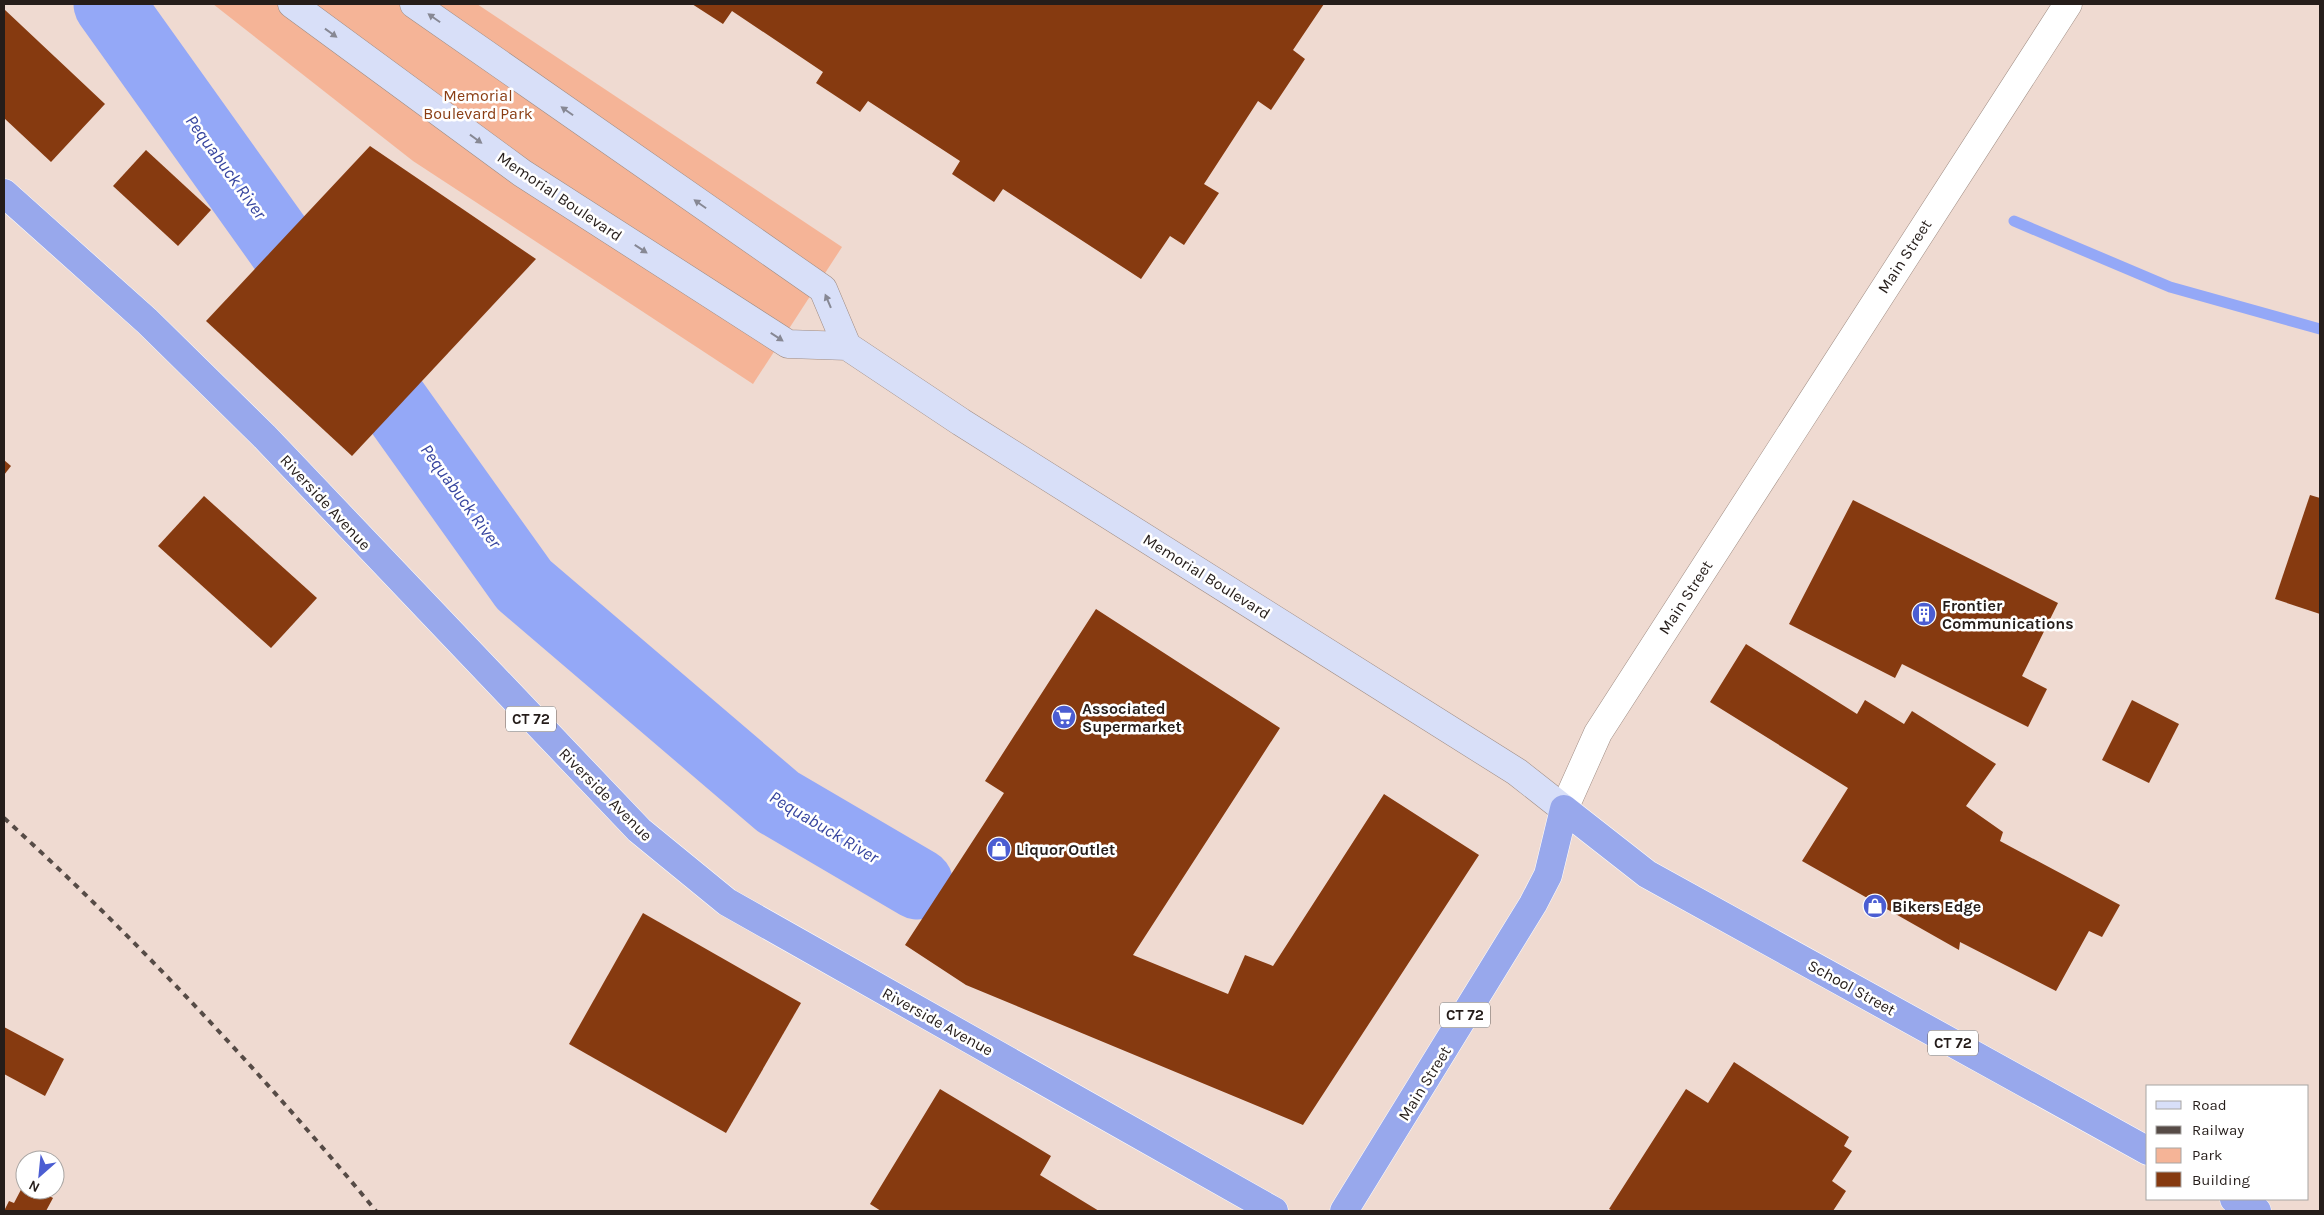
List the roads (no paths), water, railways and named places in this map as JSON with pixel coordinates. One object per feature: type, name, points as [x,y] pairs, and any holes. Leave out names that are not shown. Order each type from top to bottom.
[{"type":"highway","name":"Riverside Avenue","points":[[4,193],[147,320],[264,436],[639,830],[726,902],[1274,1211]]},
{"type":"highway","name":"School Street","points":[[1564,809],[1647,874],[2146,1150]]},
{"type":"highway","name":"Main Street","points":[[1344,1211],[1533,904],[1548,875],[1564,809]]},
{"type":"highway","points":[[2236,1200],[2257,1211]]},
{"type":"main road","name":"Memorial Boulevard","points":[[292,4],[522,173],[788,344],[847,346],[969,427],[1517,772],[1564,809]]},
{"type":"main road","points":[[414,4],[823,288],[847,346]]},
{"type":"street","name":"Main Street","points":[[1564,809],[1598,733],[2068,4]]},
{"type":"waterway","name":"Pequabuck River","points":[[109,4],[524,585],[778,802],[918,884]]},
{"type":"waterway","points":[[2014,221],[2170,287],[2320,329]]},
{"type":"railway","points":[[4,818],[102,911],[197,1008],[288,1108],[376,1211]]},
{"type":"place","name":"Frontier Communications","points":[[1924,614]]},
{"type":"place","name":"Associated Supermarket","points":[[1064,717]]},
{"type":"place","name":"Liquor Outlet","points":[[999,849]]},
{"type":"place","name":"Bikers Edge","points":[[1875,906]]},
{"type":"park label","name":"Memorial Boulevard Park","points":[[478,104]]}]
